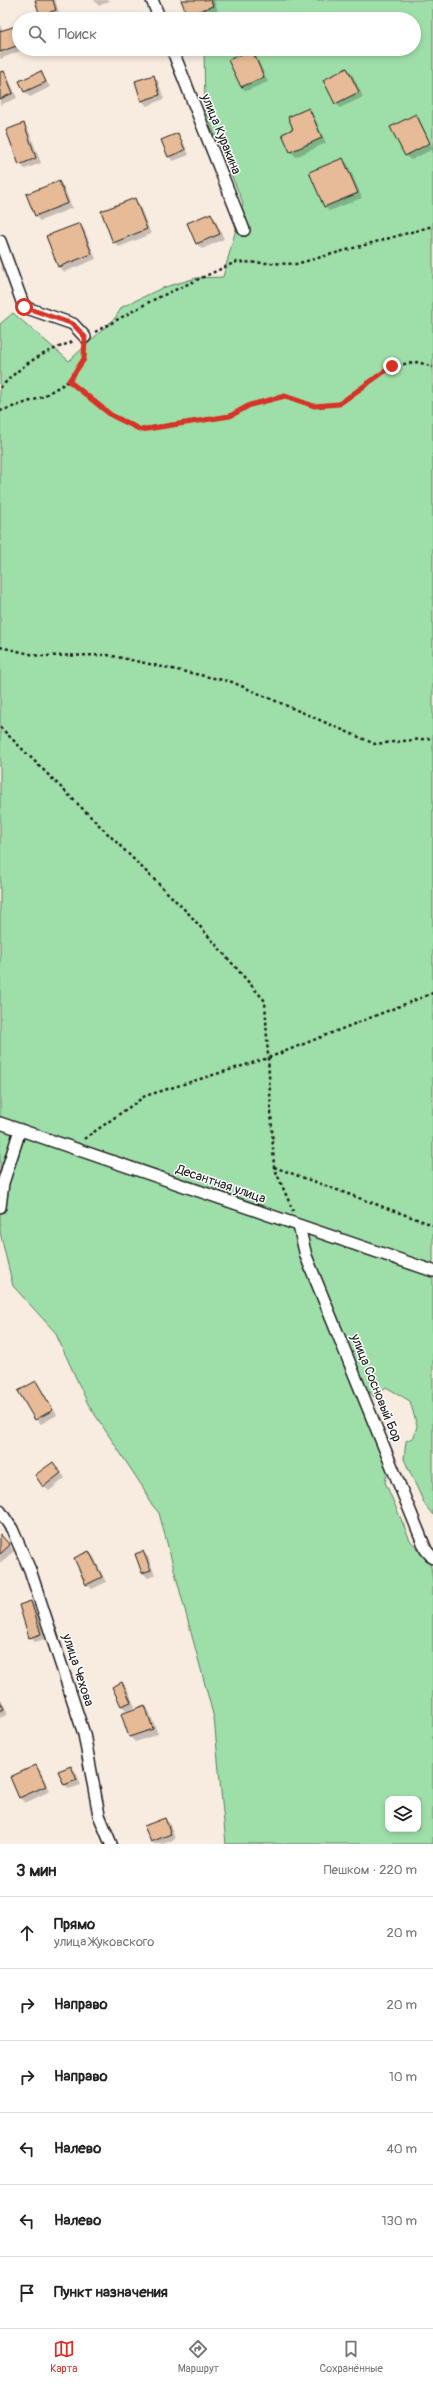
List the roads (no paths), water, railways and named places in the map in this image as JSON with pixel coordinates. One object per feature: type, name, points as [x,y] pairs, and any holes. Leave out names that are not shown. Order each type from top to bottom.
[{"type":"street","points":[[152,0],[157,12]]},
{"type":"street","name":"улица Куракина","points":[[175,56],[244,230]]},
{"type":"street","points":[[0,241],[24,307],[73,324],[85,337]]},
{"type":"street","name":"Десантная улица","points":[[0,1123],[433,1271]]},
{"type":"street","points":[[0,1207],[3,1183],[20,1130]]},
{"type":"street","name":"улица Сосновый Бор","points":[[299,1226],[306,1256],[426,1550],[433,1558]]},
{"type":"street","name":"улица Чехова","points":[[0,1511],[12,1529],[33,1578],[84,1734],[99,1815],[110,1844]]}]
